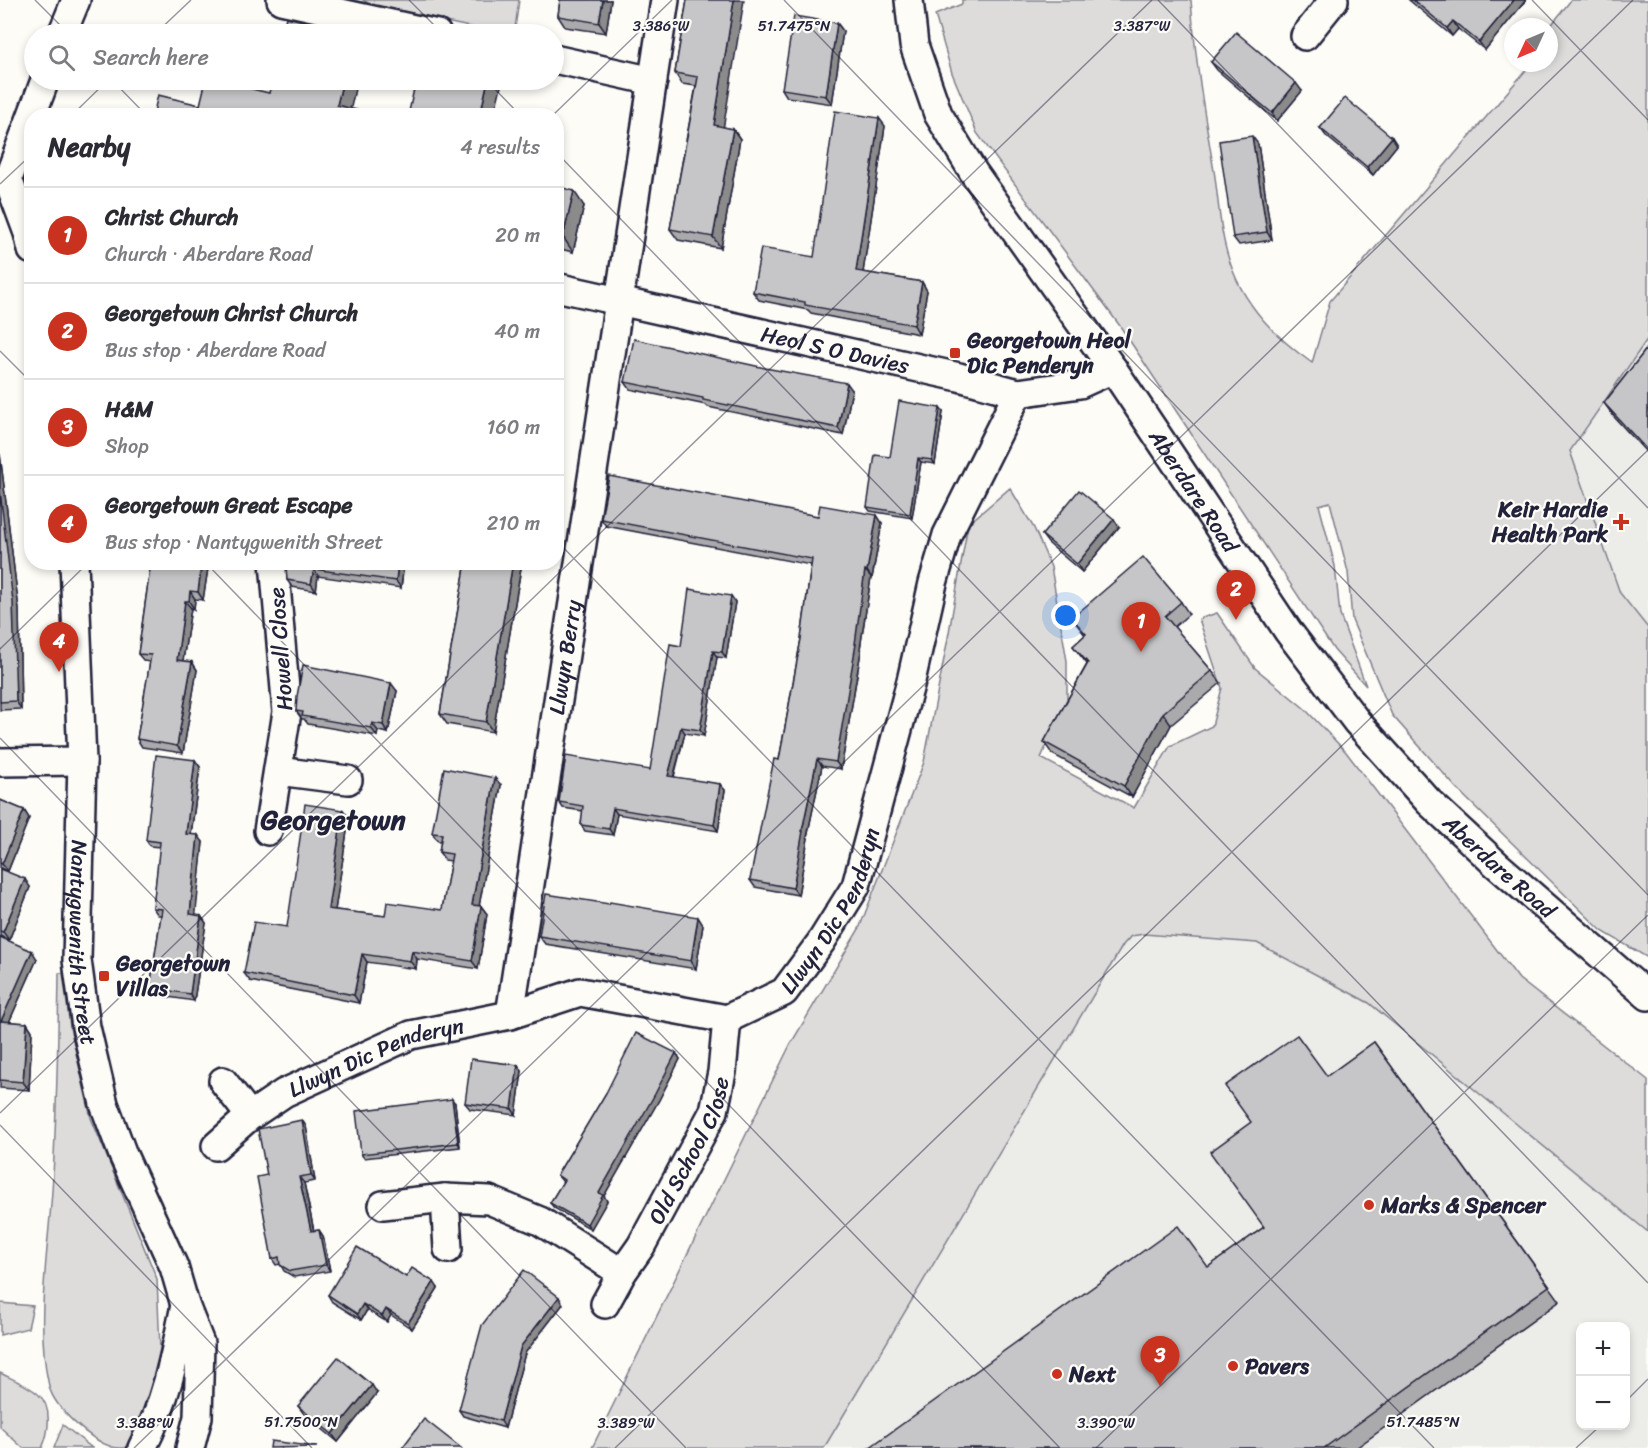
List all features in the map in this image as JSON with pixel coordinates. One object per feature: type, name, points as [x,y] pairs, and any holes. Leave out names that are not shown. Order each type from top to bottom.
[{"type":"street","points":[[66,24],[76,0]]},
{"type":"street","points":[[281,0],[391,24]]},
{"type":"street","name":"Llwyn Berry","points":[[510,1015],[665,0]]},
{"type":"street","name":"Aberdare Road","points":[[909,0],[914,45],[938,114],[974,173],[1113,369],[1288,631],[1356,722],[1429,802],[1497,865],[1648,996]]},
{"type":"street","points":[[1305,36],[1334,0]]},
{"type":"street","points":[[564,61],[653,81]]},
{"type":"street","points":[[36,108],[42,90]]},
{"type":"street","points":[[24,144],[13,178],[24,218]]},
{"type":"street","name":"Heol S O Davies","points":[[564,289],[959,377],[1018,393],[1080,384],[1113,369]]},
{"type":"street","name":"Llwyn Dic Penderyn","points":[[216,1146],[250,1116],[284,1093],[411,1035],[510,1015],[580,992],[728,1019],[784,992],[821,942],[856,886],[947,535],[1018,393]]},
{"type":"street","name":"Nantygwenith Street","points":[[74,570],[82,761],[77,960],[86,1027],[96,1075],[113,1131],[174,1266],[185,1305],[200,1343],[198,1417],[190,1448]]},
{"type":"street","name":"Howell Close","points":[[268,831],[286,712],[275,570]]},
{"type":"street","points":[[0,762],[82,761]]},
{"type":"street","points":[[278,771],[348,780]]},
{"type":"street","name":"Old School Close","points":[[605,1305],[622,1272],[641,1246],[714,1111],[722,1072],[728,1019]]},
{"type":"street","points":[[223,1081],[250,1116]]},
{"type":"street","points":[[445,1198],[448,1249]]},
{"type":"street","points":[[382,1205],[445,1198],[489,1200],[540,1221],[622,1272]]},
{"type":"street","name":"Nantygwenith Street","points":[[142,1448],[154,1424],[171,1372],[185,1305]]},
{"type":"shaded area","points":[[363,0],[519,0],[516,24],[455,24],[374,7]]},
{"type":"shaded area","points":[[962,0],[1191,0],[1201,89],[1221,224],[1229,260],[1239,285],[1256,311],[1276,334],[1312,363],[1330,301],[1524,72],[1558,72],[1557,18],[1571,0],[1648,0],[1648,338],[1570,451],[1620,593],[1648,628],[1648,958],[1602,931],[1459,791],[1392,715],[1352,620],[1348,572],[1330,502],[1319,505],[1335,566],[1340,615],[1366,686],[1334,650],[1120,326],[977,133],[952,73],[935,15],[962,4]]},
{"type":"shaded area","name":"Keir Hardie Health Park","points":[[1648,338],[1648,628],[1620,593],[1570,451]]},
{"type":"shaded area","points":[[1010,488],[1034,528],[1051,567],[1067,661],[1067,699],[1041,758],[1134,808],[1170,746],[1212,726],[1222,688],[1199,619],[1217,613],[1255,668],[1304,708],[1346,752],[1519,979],[1648,1080],[1648,1232],[1369,1003],[1257,943],[1144,934],[1131,936],[1123,945],[824,1448],[592,1448],[790,1045],[859,929],[924,762],[968,524]]},
{"type":"shaded area","points":[[1144,934],[1257,943],[1369,1003],[1648,1232],[1648,1448],[824,1448],[1123,945],[1131,936]]},
{"type":"shaded area","points":[[59,973],[63,973],[70,1027],[91,1118],[157,1279],[160,1349],[143,1418],[125,1448],[112,1447],[94,1438],[65,1413],[52,1395],[45,1363],[43,1314],[55,1137]]},
{"type":"shaded area","points":[[0,1303],[33,1306],[28,1328],[0,1335]]},
{"type":"shaded area","points":[[0,1373],[30,1388],[43,1399],[48,1412],[48,1420],[42,1448],[23,1448],[0,1427]]},
{"type":"shaded area","points":[[63,1425],[92,1448],[54,1448]]},
{"type":"building","points":[[560,0],[603,0],[599,23],[558,16]]},
{"type":"building","points":[[687,0],[734,0],[714,125],[733,129],[713,237],[670,229],[698,77],[675,73]]},
{"type":"building","points":[[1413,0],[1514,0],[1479,42],[1453,21],[1447,28]]},
{"type":"building","points":[[794,16],[837,23],[826,96],[782,89]]},
{"type":"building","points":[[286,17],[316,24],[284,24]]},
{"type":"building","points":[[1236,32],[1296,83],[1272,113],[1211,62]]},
{"type":"building","points":[[204,90],[256,90],[269,93],[270,90],[341,90],[337,105],[349,108],[155,108],[158,95],[200,105]]},
{"type":"building","points":[[414,90],[486,90],[482,108],[410,108]]},
{"type":"building","points":[[1345,98],[1392,137],[1367,167],[1320,128]]},
{"type":"building","points":[[835,111],[879,118],[856,271],[922,282],[914,325],[805,305],[805,302],[753,292],[761,248],[814,257]]},
{"type":"building","points":[[1252,136],[1267,232],[1233,237],[1219,141]]},
{"type":"building","points":[[564,188],[574,191],[564,233]]},
{"type":"building","points":[[634,339],[765,368],[847,383],[838,428],[625,382]]},
{"type":"building","points":[[1648,347],[1648,451],[1604,403]]},
{"type":"building","points":[[899,401],[940,408],[932,460],[918,458],[910,514],[867,507],[875,455],[890,457]]},
{"type":"building","points":[[609,476],[818,516],[820,505],[877,515],[867,571],[865,570],[856,644],[836,762],[817,759],[793,888],[750,880],[774,759],[779,760],[801,639],[812,559],[601,519]]},
{"type":"building","points":[[1079,490],[1114,519],[1077,564],[1042,535]]},
{"type":"building","points":[[0,491],[13,602],[16,701],[0,702]]},
{"type":"building","points":[[1143,557],[1181,602],[1165,616],[1212,671],[1163,713],[1124,786],[1044,742],[1088,663],[1073,646],[1086,634],[1072,618]]},
{"type":"building","points":[[150,570],[201,570],[198,592],[190,591],[189,601],[185,601],[177,660],[192,662],[177,746],[137,739],[151,655],[138,654]]},
{"type":"building","points":[[286,570],[314,570],[311,584],[287,580]]},
{"type":"building","points":[[321,570],[397,570],[396,581]]},
{"type":"building","points":[[465,570],[512,570],[486,722],[440,714]]},
{"type":"building","points":[[689,589],[731,596],[722,652],[713,651],[700,730],[681,727],[668,776],[720,784],[714,825],[613,808],[609,829],[581,825],[583,806],[559,802],[566,756],[650,770],[670,644],[681,646]]},
{"type":"building","points":[[303,665],[391,683],[383,725],[372,723],[371,728],[302,716],[303,712],[296,711]]},
{"type":"building","points":[[156,755],[195,760],[186,834],[198,835],[190,914],[201,916],[190,994],[150,988],[162,909],[153,908],[160,842],[146,840]]},
{"type":"building","points":[[444,768],[495,778],[472,905],[481,906],[472,961],[412,951],[410,961],[362,954],[354,995],[244,973],[254,922],[287,927],[305,804],[343,810],[328,909],[385,916],[387,902],[442,910],[452,854],[439,852],[442,834],[432,833]]},
{"type":"building","points":[[0,800],[24,810],[2,864],[0,863]]},
{"type":"building","points":[[0,869],[25,879],[3,932],[0,931]]},
{"type":"building","points":[[546,894],[698,917],[691,961],[539,936]]},
{"type":"building","points":[[0,937],[32,951],[1,1021],[27,1023],[23,1082],[0,1080]]},
{"type":"building","points":[[636,1033],[676,1053],[599,1193],[603,1195],[587,1224],[550,1203],[564,1180],[557,1175],[606,1093]]},
{"type":"building","points":[[1297,1035],[1327,1076],[1374,1042],[1549,1286],[1324,1448],[869,1448],[1178,1226],[1208,1267],[1264,1227],[1210,1152],[1251,1122],[1225,1086]]},
{"type":"building","points":[[471,1059],[518,1065],[512,1109],[465,1103]]},
{"type":"building","points":[[452,1099],[458,1143],[361,1154],[356,1111]]},
{"type":"building","points":[[302,1120],[311,1175],[299,1177],[311,1231],[319,1230],[326,1265],[290,1271],[280,1265],[279,1257],[272,1259],[257,1177],[267,1175],[258,1129]]},
{"type":"building","points":[[357,1247],[406,1277],[412,1268],[434,1282],[408,1323],[386,1309],[382,1316],[363,1304],[357,1314],[328,1295]]},
{"type":"building","points":[[524,1270],[559,1297],[521,1346],[501,1421],[459,1410],[482,1325]]},
{"type":"building","points":[[338,1357],[372,1385],[332,1434],[298,1406]]},
{"type":"building","points":[[424,1419],[461,1448],[402,1448]]},
{"type":"building","points":[[271,1441],[317,1447],[270,1448]]},
{"type":"place","name":"Georgetown Heol Dic Penderyn","points":[[955,353]]},
{"type":"place","name":"Keir Hardie Health Park","points":[[1621,522]]},
{"type":"place","name":"Georgetown Christ Church","points":[[1236,620]]},
{"type":"place","name":"Christ Church","points":[[1141,652]]},
{"type":"place","name":"Georgetown Great Escape","points":[[59,672]]},
{"type":"place","name":"Georgetown Villas","points":[[104,976]]},
{"type":"place","name":"Marks & Spencer","points":[[1369,1205]]},
{"type":"place","name":"Pavers","points":[[1233,1366]]},
{"type":"place","name":"Next","points":[[1057,1374]]},
{"type":"place","name":"H&M","points":[[1160,1386]]},
{"type":"district","name":"Georgetown","points":[[333,819]]}]
